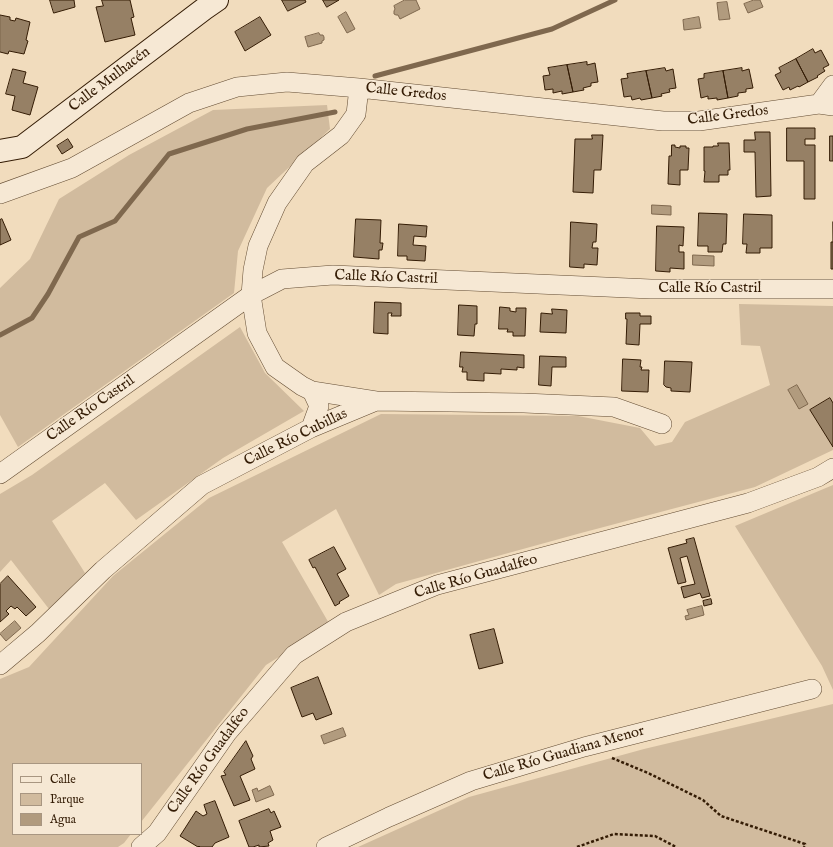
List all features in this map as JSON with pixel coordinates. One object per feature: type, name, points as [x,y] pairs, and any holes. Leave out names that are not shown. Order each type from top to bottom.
[{"type":"street","name":"Calle Mulhacén","points":[[0,151],[22,147],[217,0]]},
{"type":"street","name":"Calle Gredos","points":[[0,194],[72,168],[189,103],[237,87],[286,82],[359,88],[663,121],[699,121],[826,105]]},
{"type":"street","points":[[826,105],[833,85]]},
{"type":"street","points":[[359,88],[356,114],[341,135],[305,163],[277,204],[258,246],[253,270],[251,296],[257,333],[275,367],[302,386],[312,391],[376,401]]},
{"type":"street","name":"Calle Río Castril","points":[[0,474],[251,296],[282,279],[333,275],[651,289],[833,289]]},
{"type":"street","points":[[310,428],[319,406],[312,391]]},
{"type":"street","name":"Calle Río Cubillas","points":[[0,666],[38,634],[103,570],[202,485],[310,428],[376,401],[524,403],[614,407],[662,424]]},
{"type":"street","name":"Calle Río Guadalfeo","points":[[141,847],[160,840],[227,733],[294,655],[346,622],[437,585],[748,503],[818,477],[833,468]]},
{"type":"street","name":"Calle Río Guadiana Menor","points":[[326,847],[389,817],[471,781],[584,747],[812,689]]},
{"type":"path","points":[[584,747],[648,773],[703,800],[721,816],[805,844],[804,847]]},
{"type":"path","points":[[577,847],[614,834],[655,836],[676,847]]},
{"type":"green space","points":[[327,105],[330,129],[267,188],[238,251],[234,293],[18,447],[0,415],[0,288],[30,259],[59,199],[129,155],[213,110]]},
{"type":"green space","points":[[739,304],[833,306],[833,450],[755,487],[396,584],[379,595],[336,509],[282,542],[330,625],[266,665],[142,821],[142,763],[12,763],[12,835],[130,835],[124,843],[118,847],[0,847],[0,679],[29,667],[113,576],[209,498],[381,414],[578,416],[640,428],[655,446],[672,442],[685,422],[770,385],[760,346],[741,345]]},
{"type":"green space","points":[[240,327],[265,373],[304,411],[223,458],[136,520],[105,483],[52,521],[85,573],[49,609],[11,560],[0,572],[0,494],[32,475]]},
{"type":"green space","points":[[833,485],[833,690],[822,666],[735,526]]},
{"type":"green space","points":[[833,704],[833,847],[358,847],[469,797],[644,749]]},
{"type":"water","points":[[405,0],[416,0],[420,9],[400,19],[398,15],[394,14],[394,6]]},
{"type":"water","points":[[754,0],[760,0],[763,7],[748,13],[744,4]]},
{"type":"water","points":[[727,2],[730,19],[719,20],[717,3]]},
{"type":"water","points":[[346,12],[355,29],[347,33],[338,17]]},
{"type":"water","points":[[699,17],[701,28],[684,30],[683,20]]},
{"type":"water","points":[[319,33],[324,37],[322,43],[308,47],[305,37]]},
{"type":"water","points":[[652,205],[671,206],[671,215],[652,214]]},
{"type":"water","points":[[693,255],[714,256],[714,266],[693,265]]},
{"type":"water","points":[[797,385],[808,404],[799,409],[788,390]]},
{"type":"water","points":[[702,606],[704,615],[686,620],[685,616],[689,615],[687,610]]},
{"type":"water","points":[[15,621],[21,628],[6,641],[0,634]]},
{"type":"water","points":[[343,728],[346,736],[324,744],[321,736]]},
{"type":"water","points":[[270,786],[274,795],[256,802],[252,790],[257,788],[258,791]]},
{"type":"building","points":[[50,0],[74,0],[75,7],[54,13]]},
{"type":"building","points":[[102,0],[130,0],[134,17],[131,18],[135,35],[105,42],[96,7],[103,6]]},
{"type":"building","points":[[282,0],[305,0],[306,2],[288,11]]},
{"type":"building","points":[[323,0],[339,0],[327,7]]},
{"type":"building","points":[[0,15],[10,17],[10,20],[15,21],[16,18],[30,22],[26,40],[28,41],[24,54],[9,51],[8,54],[0,52]]},
{"type":"building","points":[[260,17],[271,35],[245,51],[235,32]]},
{"type":"building","points":[[813,49],[815,53],[821,50],[829,65],[823,68],[825,71],[817,76],[818,77],[808,82],[796,59]]},
{"type":"building","points":[[796,59],[808,82],[790,90],[789,87],[783,90],[775,75],[781,72],[779,68]]},
{"type":"building","points":[[587,62],[587,65],[595,63],[598,82],[591,83],[591,86],[583,88],[584,90],[573,92],[567,65]]},
{"type":"building","points":[[567,65],[573,92],[562,94],[562,91],[553,93],[553,89],[545,90],[543,76],[550,75],[548,68]]},
{"type":"building","points":[[665,68],[666,71],[673,69],[676,88],[669,89],[670,92],[661,94],[662,96],[652,98],[646,71]]},
{"type":"building","points":[[742,68],[742,71],[749,69],[753,88],[746,89],[746,92],[738,93],[738,96],[728,98],[723,71]]},
{"type":"building","points":[[13,69],[26,72],[23,83],[38,87],[30,115],[12,110],[15,96],[6,94]]},
{"type":"building","points":[[646,71],[652,98],[632,100],[631,96],[624,97],[621,79],[628,78],[627,74]]},
{"type":"building","points":[[723,71],[728,98],[717,100],[717,98],[708,99],[708,96],[701,98],[698,79],[704,78],[704,74]]},
{"type":"building","points":[[787,128],[815,128],[815,139],[805,139],[805,145],[815,145],[815,199],[804,199],[804,161],[787,161]]},
{"type":"building","points":[[755,132],[770,132],[771,196],[756,197],[755,152],[744,152],[744,140],[755,140]]},
{"type":"building","points":[[592,135],[603,135],[601,170],[594,170],[593,193],[573,192],[575,139],[592,139]]},
{"type":"building","points":[[830,136],[833,136],[833,161],[830,161]]},
{"type":"building","points":[[68,139],[73,147],[62,154],[57,146]]},
{"type":"building","points":[[718,143],[729,143],[730,170],[728,170],[728,175],[719,175],[719,182],[704,182],[704,147],[718,146]]},
{"type":"building","points":[[672,145],[680,148],[680,146],[686,146],[686,148],[689,148],[688,170],[680,170],[680,185],[668,184],[669,156],[671,156]]},
{"type":"building","points":[[699,213],[727,214],[726,244],[723,244],[722,252],[708,252],[708,246],[698,246]]},
{"type":"building","points":[[744,214],[772,215],[772,248],[760,248],[760,253],[746,253],[747,244],[743,244]]},
{"type":"building","points":[[2,219],[11,240],[0,245],[0,220]]},
{"type":"building","points":[[356,219],[381,220],[380,243],[383,243],[382,250],[379,250],[379,259],[354,257]]},
{"type":"building","points":[[571,222],[597,224],[596,242],[593,242],[592,248],[598,248],[597,265],[584,264],[584,268],[570,267]]},
{"type":"building","points":[[399,224],[427,226],[426,237],[414,236],[413,245],[426,246],[425,261],[407,260],[407,256],[398,256]]},
{"type":"building","points":[[657,226],[684,227],[683,246],[679,245],[679,252],[684,252],[684,269],[670,268],[670,272],[656,271]]},
{"type":"building","points":[[831,242],[833,242],[833,269],[831,269]]},
{"type":"building","points":[[375,302],[401,303],[401,316],[391,316],[392,313],[388,313],[388,334],[374,333]]},
{"type":"building","points":[[459,305],[477,306],[477,324],[475,324],[474,336],[458,335]]},
{"type":"building","points":[[500,307],[510,308],[510,311],[516,312],[516,308],[526,308],[525,336],[513,336],[513,332],[507,332],[508,329],[499,329]]},
{"type":"building","points":[[552,309],[567,310],[566,333],[540,332],[541,313],[552,314]]},
{"type":"building","points":[[626,313],[640,313],[640,316],[651,316],[651,324],[640,324],[639,345],[626,344]]},
{"type":"building","points":[[461,352],[524,355],[524,368],[517,367],[517,370],[501,369],[501,374],[484,373],[484,381],[467,380],[467,372],[462,372],[463,367],[460,367]]},
{"type":"building","points":[[540,356],[566,357],[566,367],[552,367],[551,386],[539,385]]},
{"type":"building","points":[[623,359],[641,360],[641,370],[649,370],[648,392],[622,391]]},
{"type":"building","points":[[665,361],[692,362],[690,392],[671,391],[671,388],[664,385]]},
{"type":"building","points":[[830,398],[833,403],[833,447],[810,410]]},
{"type":"building","points":[[694,538],[710,596],[702,598],[700,593],[684,598],[681,587],[695,584],[687,556],[680,558],[686,582],[678,584],[668,548],[687,543],[686,540]]},
{"type":"building","points":[[334,547],[346,569],[337,574],[349,596],[335,606],[315,567],[313,568],[309,560]]},
{"type":"building","points":[[8,576],[36,607],[26,616],[17,607],[15,609],[11,606],[6,611],[9,614],[0,622],[0,584]]},
{"type":"building","points":[[711,599],[712,604],[704,606],[703,601]]},
{"type":"building","points":[[494,629],[503,663],[479,669],[470,635]]},
{"type":"building","points":[[318,677],[332,714],[316,720],[313,713],[302,717],[291,688]]},
{"type":"building","points":[[246,741],[253,756],[251,759],[255,769],[240,776],[250,800],[234,806],[221,776],[226,775],[224,772]]},
{"type":"building","points":[[215,801],[229,837],[215,843],[212,847],[198,847],[180,836],[196,811],[203,816],[207,814],[204,805]]},
{"type":"building","points":[[269,809],[271,813],[274,811],[281,827],[270,831],[273,840],[268,843],[269,846],[259,847],[259,845],[249,847],[239,821]]},
{"type":"waterway","points":[[375,76],[552,29],[615,0]]},
{"type":"waterway","points":[[0,335],[32,318],[48,294],[79,237],[115,221],[169,154],[247,129],[335,112]]}]
